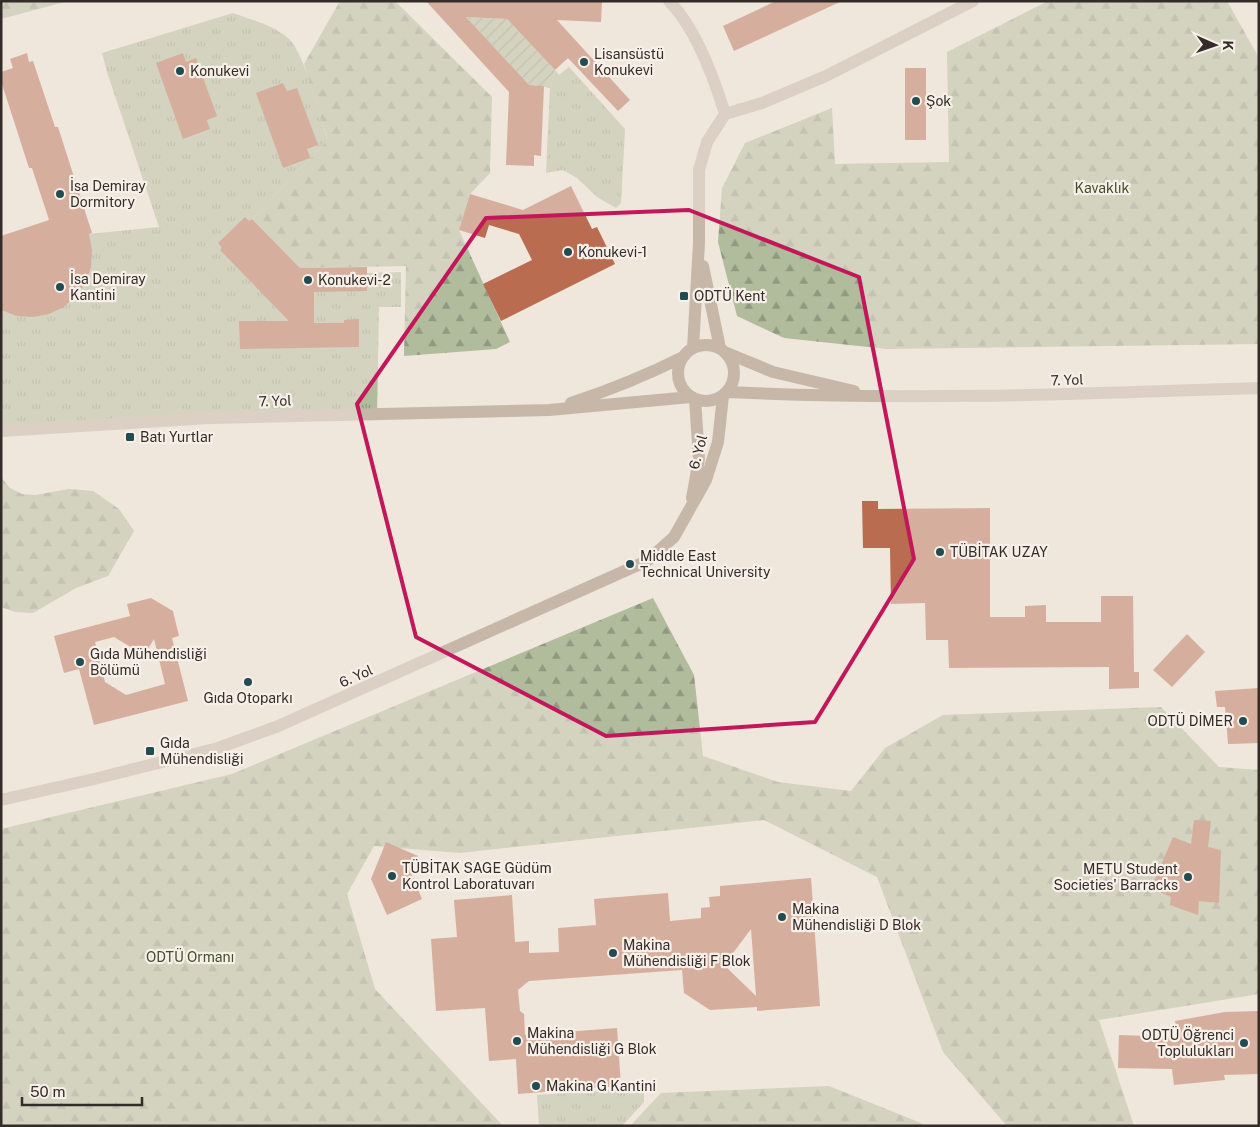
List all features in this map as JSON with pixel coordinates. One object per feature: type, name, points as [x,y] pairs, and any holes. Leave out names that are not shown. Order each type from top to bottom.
[{"type":"street","points":[[669,1],[681,13],[702,55],[715,82],[724,114]]},
{"type":"street","points":[[694,348],[699,244],[699,170],[707,142],[724,114],[762,103],[826,76],[973,1]]},
{"type":"street","points":[[699,244],[723,350],[732,360],[735,369],[732,387],[725,394]]},
{"type":"street","name":"7. Yol","points":[[549,410],[606,392],[654,372],[702,345],[711,345],[773,372],[876,396]]},
{"type":"street","points":[[683,357],[679,365],[680,383],[684,391],[693,398]]},
{"type":"street","name":"7. Yol","points":[[1,431],[210,418],[549,410],[693,398],[709,402],[725,394],[800,396],[1038,396],[1259,388]]},
{"type":"street","name":"6. Yol","points":[[1,800],[94,780],[218,748],[276,727],[647,561],[674,537],[706,480],[718,442],[725,394]]},
{"type":"street","name":"6. Yol","points":[[689,511],[699,459],[693,398]]},
{"type":"highlighted area","points":[[689,210],[859,277],[914,559],[815,722],[606,736],[416,637],[357,404],[486,218]]},
{"type":"green space","points":[[1,1],[68,1],[1,19]]},
{"type":"green space","points":[[340,1],[395,1],[492,97],[490,173],[470,194],[459,230],[510,342],[496,349],[404,356],[406,266],[300,268],[252,219],[328,140],[304,64]]},
{"type":"green space","name":"Kavaklık","points":[[1048,1],[1227,1],[1259,58],[1259,344],[887,349],[784,338],[737,316],[718,242],[722,188],[745,143],[832,108],[835,164],[949,162],[947,52]]},
{"type":"green space","points":[[233,13],[277,30],[289,39],[295,47],[312,86],[328,140],[252,219],[297,275],[401,272],[401,307],[379,307],[377,413],[1,431],[1,310],[22,315],[40,315],[57,310],[70,302],[81,289],[87,273],[90,255],[89,234],[159,227],[102,53]]},
{"type":"green space","points":[[466,17],[509,19],[555,70],[550,88],[534,85],[528,87],[528,84]]},
{"type":"green space","points":[[569,67],[625,129],[621,203],[616,208],[597,197],[577,178],[563,170],[546,173],[550,88],[555,70],[559,75]]},
{"type":"green space","points":[[1,477],[10,488],[22,494],[35,495],[69,489],[93,491],[119,509],[134,531],[108,576],[76,588],[33,613],[15,612],[1,607]]},
{"type":"green space","name":"ODTÜ Ormanı","points":[[653,598],[694,675],[703,756],[778,782],[851,791],[885,748],[943,715],[1161,707],[1219,767],[1259,770],[1259,994],[1099,1020],[1134,1126],[1007,1126],[943,1052],[877,877],[764,820],[460,853],[374,846],[347,894],[375,989],[503,1126],[1,1126],[1,829],[232,774]]},
{"type":"green space","points":[[829,1086],[925,1126],[630,1126],[661,1093]]},
{"type":"green space","points":[[644,1088],[644,1102],[622,1126],[539,1126],[537,1095]]},
{"type":"building","points":[[426,1],[602,1],[601,22],[557,20],[630,100],[618,111],[568,58],[555,70],[507,19],[466,17],[529,85],[544,86],[541,156],[534,155],[534,166],[506,165],[509,92]]},
{"type":"building","points":[[776,1],[842,1],[734,51],[723,26]]},
{"type":"building","name":"İsa Demiray Dormitory","points":[[27,53],[29,62],[33,61],[55,127],[58,127],[92,233],[89,234],[92,250],[91,267],[86,282],[76,296],[64,307],[49,314],[33,317],[17,316],[1,310],[1,236],[49,220],[32,168],[29,168],[1,81],[1,72],[13,68],[10,59]]},
{"type":"building","points":[[183,53],[186,62],[196,58],[217,116],[207,120],[210,129],[183,139],[156,63]]},
{"type":"building","points":[[905,68],[926,68],[926,140],[905,140]]},
{"type":"building","points":[[283,83],[287,91],[297,88],[318,145],[307,149],[310,158],[283,168],[256,93]]},
{"type":"building","name":"Konukevi-1","points":[[571,186],[592,229],[597,227],[615,264],[501,321],[483,284],[532,260],[519,234],[489,225],[485,238],[459,230],[470,194],[523,210]]},
{"type":"building","name":"Konukevi-2","points":[[245,217],[249,221],[252,219],[300,268],[367,267],[367,291],[314,292],[314,323],[344,323],[344,320],[359,319],[359,347],[240,349],[239,321],[289,321],[220,250],[222,248],[218,243]]},
{"type":"building","name":"TÜBİTAK UZAY","points":[[862,501],[878,501],[878,509],[990,508],[990,617],[1025,617],[1025,606],[1046,605],[1046,622],[1101,622],[1101,596],[1133,596],[1134,672],[1139,672],[1139,688],[1109,689],[1109,667],[949,668],[948,640],[926,640],[925,603],[891,604],[890,548],[863,548]]},
{"type":"building","name":"Gıda Mühendisliği Bölümü","points":[[151,598],[173,611],[179,636],[172,638],[188,701],[94,725],[79,669],[64,673],[54,636],[130,616],[127,604]],"holes":[[[114,637],[144,655],[154,639],[165,684],[126,695],[105,682],[95,642]]]},
{"type":"building","points":[[1187,634],[1205,652],[1172,687],[1153,670]]},
{"type":"building","name":"ODTÜ DİMER","points":[[1259,688],[1259,743],[1228,744],[1225,707],[1217,707],[1215,691]]},
{"type":"building","name":"METU Student Societies' Barracks","points":[[1194,820],[1211,821],[1208,847],[1221,850],[1219,903],[1199,901],[1198,915],[1170,905],[1171,897],[1151,888],[1173,837],[1191,844]]},
{"type":"building","name":"TÜBİTAK SAGE Güdüm Kontrol Laboratuvarı","points":[[386,842],[418,856],[411,873],[422,899],[387,915],[371,879]]},
{"type":"building","points":[[811,878],[820,1006],[757,1011],[757,1007],[710,1010],[684,993],[682,970],[529,981],[518,990],[520,1011],[524,1014],[525,1035],[617,1028],[621,1086],[518,1094],[516,1059],[489,1061],[485,1008],[436,1011],[431,939],[457,937],[454,900],[512,895],[515,942],[529,941],[529,953],[559,952],[558,928],[596,925],[594,899],[668,893],[670,921],[701,918],[701,908],[710,907],[709,897],[720,896],[720,886]],"holes":[[[751,929],[756,996],[724,965]]]},
{"type":"building","points":[[1259,1011],[1259,1074],[1224,1075],[1225,1080],[1174,1085],[1172,1069],[1118,1068],[1119,1035],[1178,1037],[1175,1021],[1225,1012]]},
{"type":"place","name":"Lisansüstü Konukevi","points":[[584,62]]},
{"type":"place","name":"Konukevi","points":[[180,71]]},
{"type":"place","name":"Şok","points":[[916,101]]},
{"type":"place","name":"İsa Demiray Dormitory","points":[[60,194]]},
{"type":"place","name":"Konukevi-1","points":[[568,252]]},
{"type":"place","name":"Konukevi-2","points":[[308,280]]},
{"type":"place","name":"İsa Demiray Kantini","points":[[60,287]]},
{"type":"place","name":"ODTÜ Kent","points":[[684,296]]},
{"type":"place","name":"Batı Yurtlar","points":[[130,437]]},
{"type":"place","name":"TÜBİTAK UZAY","points":[[940,552]]},
{"type":"place","name":"Middle East Technical University","points":[[630,564]]},
{"type":"place","name":"Gıda Mühendisliği Bölümü","points":[[80,662]]},
{"type":"place","name":"Gıda Otoparkı","points":[[248,682]]},
{"type":"place","name":"ODTÜ DİMER","points":[[1243,721]]},
{"type":"place","name":"Gıda Mühendisliği","points":[[150,751]]},
{"type":"place","name":"TÜBİTAK SAGE Güdüm Kontrol Laboratuvarı","points":[[392,876]]},
{"type":"place","name":"METU Student Societies' Barracks","points":[[1188,877]]},
{"type":"place","name":"Makina Mühendisliği D Blok","points":[[782,917]]},
{"type":"place","name":"Makina Mühendisliği F Blok","points":[[613,953]]},
{"type":"place","name":"Makina Mühendisliği G Blok","points":[[517,1041]]},
{"type":"place","name":"ODTÜ Öğrenci Toplulukları","points":[[1244,1043]]},
{"type":"place","name":"Makina G Kantini","points":[[536,1086]]}]
